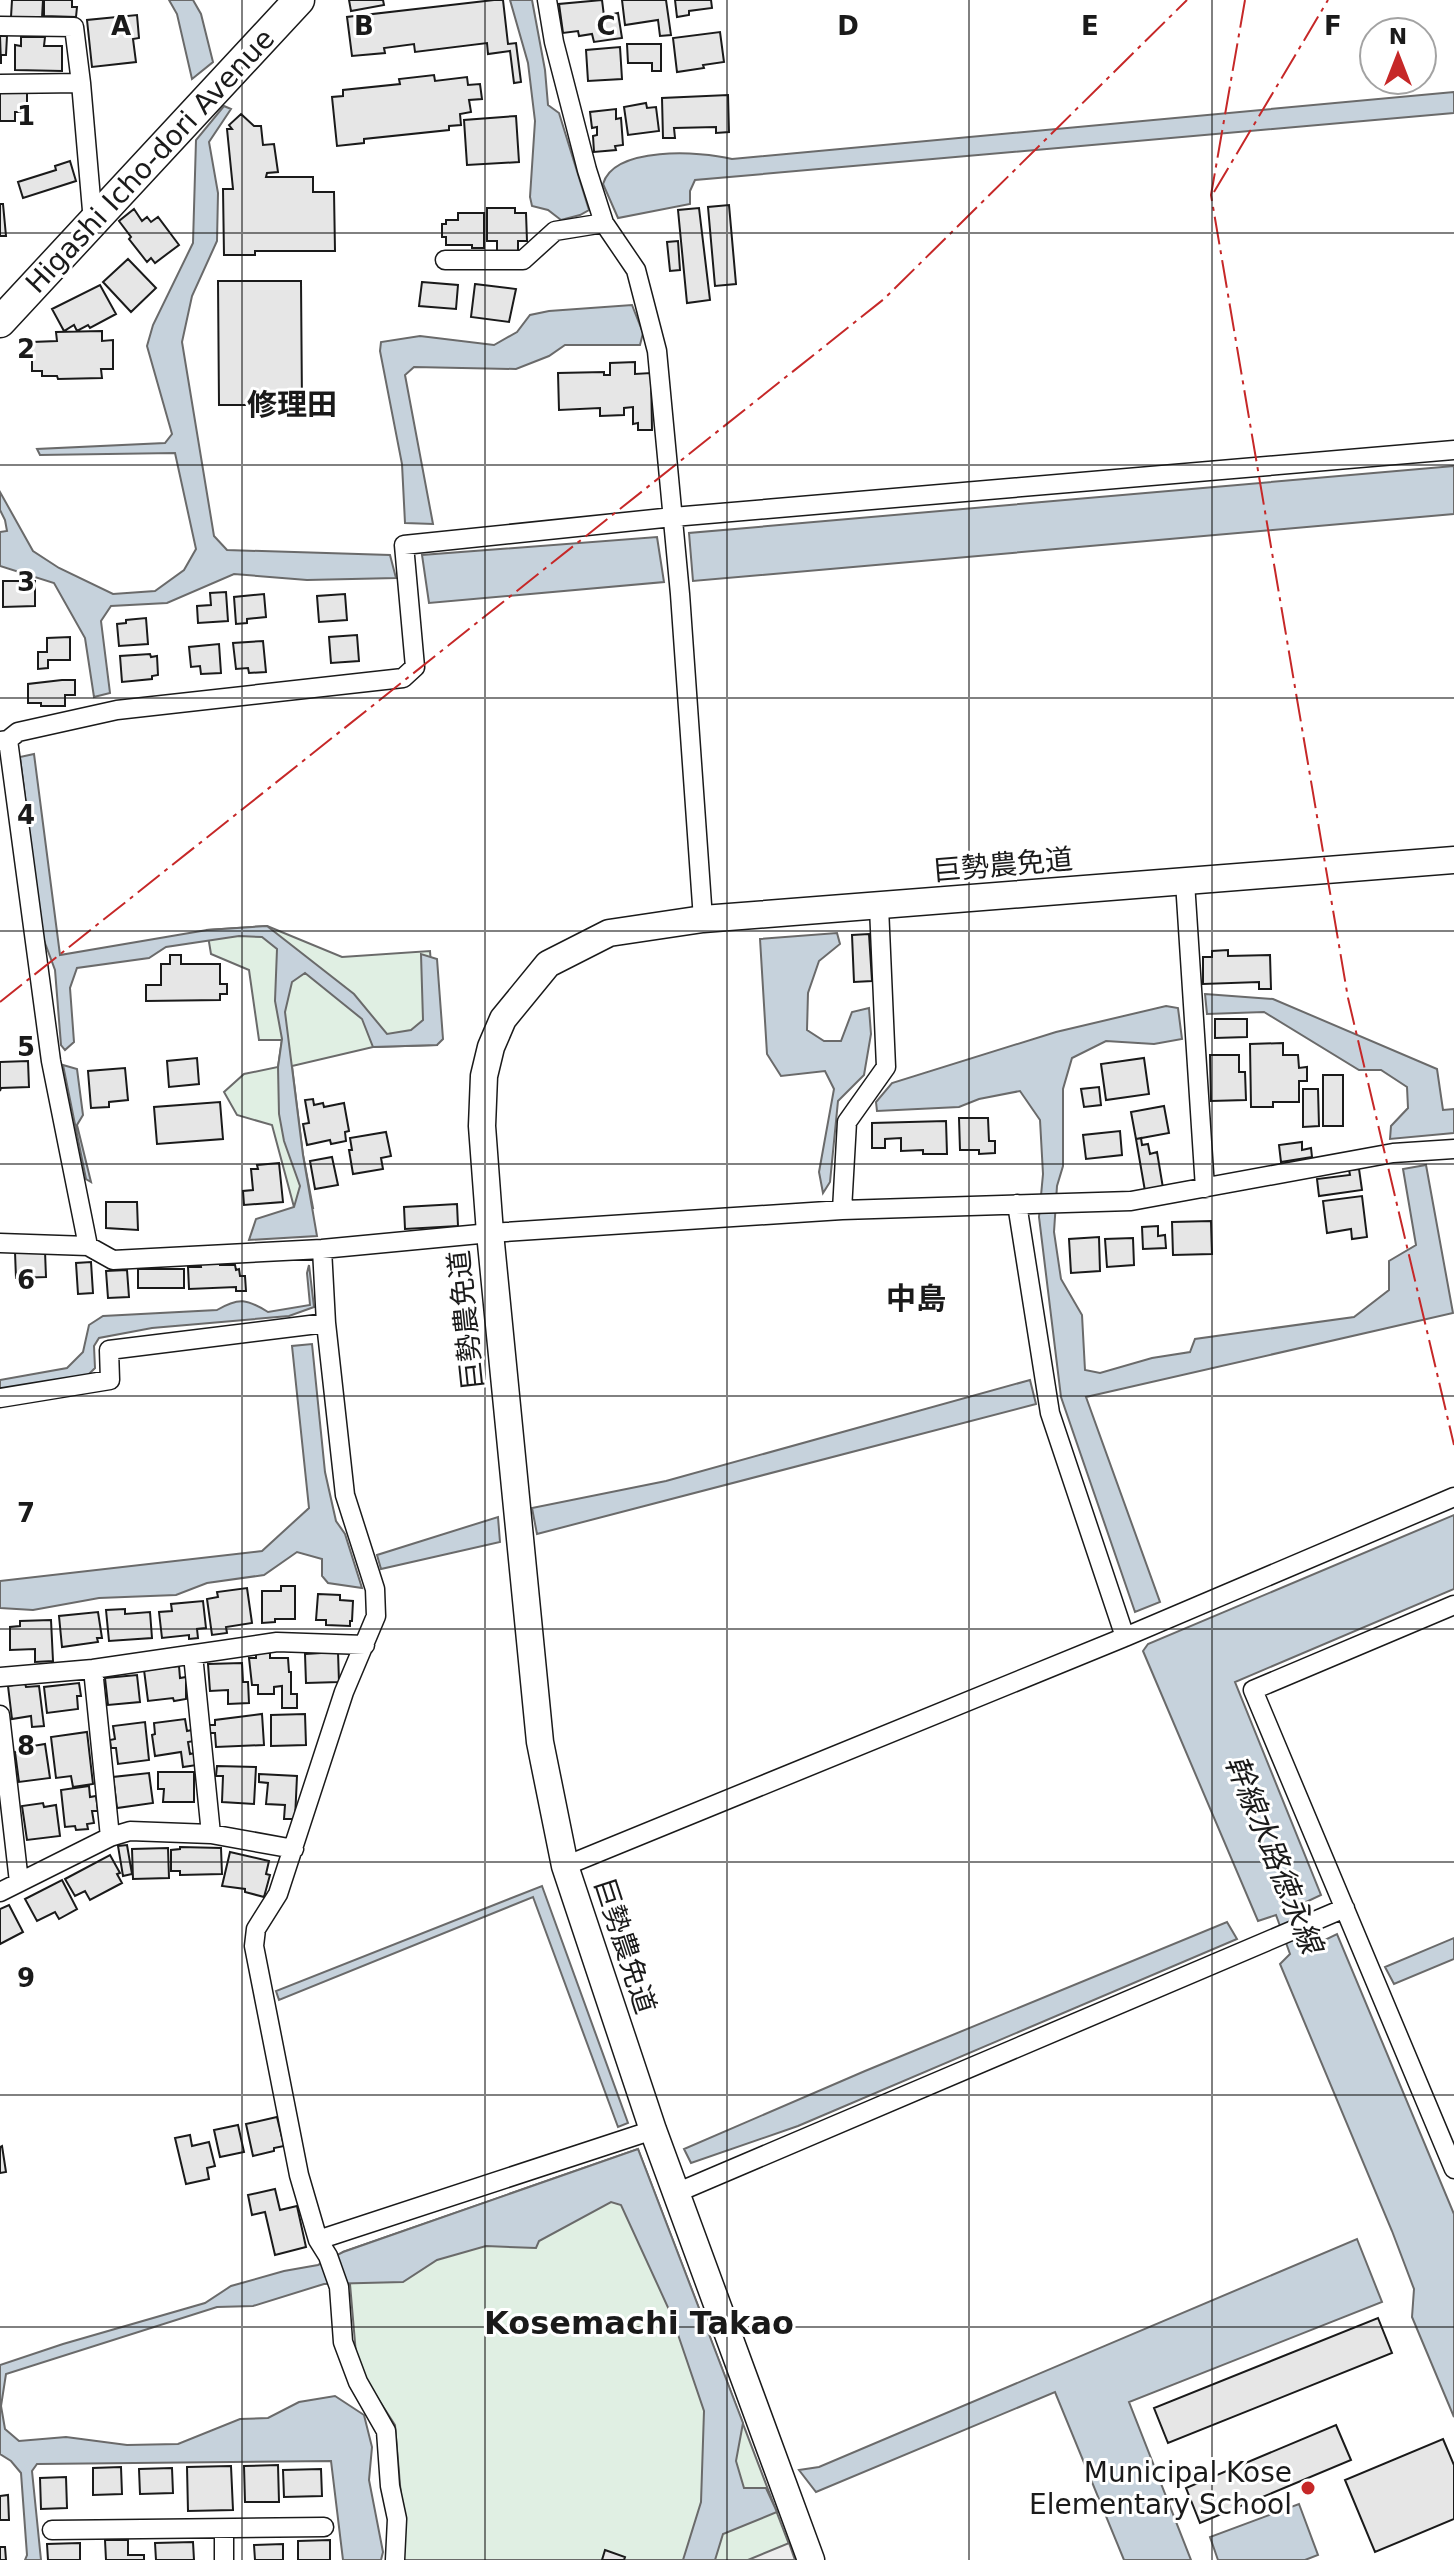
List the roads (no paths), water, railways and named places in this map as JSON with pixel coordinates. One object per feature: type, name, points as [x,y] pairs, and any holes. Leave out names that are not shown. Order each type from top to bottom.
[{"type":"main road","name":"Higashi Icho-dori Avenue","points":[[0,322],[299,0]]},
{"type":"street","points":[[547,0],[554,42],[587,170],[604,223],[636,270],[657,351],[680,594],[703,919]]},
{"type":"street","points":[[0,26],[74,27],[93,222]]},
{"type":"street","points":[[0,84],[81,83]]},
{"type":"street","points":[[445,260],[523,260],[555,231],[604,223]]},
{"type":"street","points":[[88,1246],[51,1061],[4,741],[18,732],[117,710],[403,678],[415,667],[404,545],[673,517],[1454,450]]},
{"type":"street","name":"巨勢農免道","points":[[811,2560],[653,2130],[565,1866],[540,1742],[490,1233],[482,1126],[484,1076],[491,1047],[503,1019],[548,964],[609,933],[703,919],[1454,860]]},
{"type":"street","points":[[1185,882],[1205,1188]]},
{"type":"street","points":[[842,1210],[847,1122],[886,1067],[879,907]]},
{"type":"street","points":[[0,1243],[88,1246],[113,1260],[322,1249],[490,1233],[842,1210],[1131,1201],[1393,1153],[1454,1149]]},
{"type":"street","points":[[1024,1204],[1050,1413],[1125,1637]]},
{"type":"street","points":[[322,1249],[326,1323],[345,1495],[375,1589],[376,1616],[344,1692],[278,1894],[256,1929],[254,1946],[299,2175],[318,2240],[328,2256],[339,2287],[343,2342],[358,2382],[386,2431],[390,2486],[397,2519],[395,2560]]},
{"type":"street","points":[[0,1398],[110,1380],[109,1350],[326,1323]]},
{"type":"street","points":[[565,1866],[1125,1637],[1454,1497]]},
{"type":"street","points":[[1454,1605],[1253,1690],[1454,2169]]},
{"type":"street","points":[[0,1677],[93,1669],[277,1642],[365,1645]]},
{"type":"street","points":[[193,1655],[211,1834]]},
{"type":"street","points":[[93,1669],[110,1837]]},
{"type":"street","points":[[0,1715],[19,1882]]},
{"type":"street","points":[[0,1892],[110,1837],[130,1831],[211,1834],[294,1849]]},
{"type":"street","points":[[676,2193],[1345,1908]]},
{"type":"street","points":[[318,2240],[653,2130]]},
{"type":"street","points":[[52,2530],[324,2527]]},
{"type":"street","points":[[224,2529],[224,2560]]},
{"type":"water","points":[[169,0],[193,0],[201,14],[213,62],[192,79],[177,14]]},
{"type":"water","points":[[510,0],[532,0],[548,105],[559,113],[589,210],[580,215],[561,220],[548,210],[532,206],[535,121],[528,63]]},
{"type":"water","points":[[1454,92],[1454,113],[695,180],[690,191],[690,204],[618,218],[603,184],[610,172],[623,163],[660,154],[700,154],[732,159],[1411,96],[1438,96],[1438,93]]},
{"type":"water","points":[[224,106],[231,109],[209,142],[218,193],[217,241],[192,296],[182,342],[214,536],[227,550],[390,555],[396,578],[307,580],[234,574],[167,603],[111,606],[101,621],[110,693],[94,697],[85,638],[54,583],[0,566],[0,532],[7,531],[0,510],[0,492],[33,551],[59,568],[113,594],[155,591],[184,570],[196,549],[175,453],[40,455],[37,449],[165,443],[172,434],[147,346],[153,325],[193,243],[196,140]]},
{"type":"water","points":[[632,305],[643,333],[640,345],[565,345],[549,356],[516,369],[414,367],[405,375],[433,524],[405,523],[402,464],[380,351],[381,342],[420,336],[494,345],[517,332],[530,315]]},
{"type":"water","points":[[1454,466],[1454,514],[693,581],[689,533]]},
{"type":"water","points":[[657,537],[664,582],[429,603],[422,555]]},
{"type":"water","points":[[34,754],[60,955],[207,930],[267,926],[354,994],[387,1034],[411,1030],[423,1020],[421,954],[437,959],[443,1039],[437,1045],[373,1047],[362,1019],[305,973],[292,982],[285,1012],[303,1155],[317,1236],[249,1240],[256,1219],[294,1207],[300,1186],[284,1141],[279,1114],[278,1067],[282,1039],[275,1001],[277,949],[262,937],[239,936],[166,947],[149,958],[77,968],[70,988],[74,1042],[65,1050],[61,1045],[55,970],[42,935],[20,757]]},
{"type":"water","points":[[837,933],[840,944],[819,961],[808,993],[807,1030],[824,1041],[841,1041],[852,1012],[869,1008],[871,1034],[864,1075],[838,1101],[830,1182],[823,1193],[819,1172],[834,1089],[825,1071],[781,1076],[767,1054],[760,939]]},
{"type":"water","points":[[1205,994],[1273,999],[1437,1069],[1443,1110],[1454,1109],[1454,1133],[1390,1139],[1391,1126],[1408,1108],[1407,1087],[1381,1070],[1359,1070],[1264,1012],[1207,1014]]},
{"type":"water","points":[[1166,1006],[1178,1008],[1182,1039],[1154,1044],[1106,1041],[1072,1058],[1063,1089],[1063,1166],[1057,1186],[1054,1232],[1061,1279],[1082,1315],[1085,1370],[1100,1373],[1152,1358],[1190,1352],[1195,1339],[1354,1317],[1389,1290],[1389,1261],[1416,1245],[1403,1169],[1426,1165],[1453,1313],[1086,1397],[1160,1602],[1135,1612],[1061,1397],[1039,1217],[1043,1174],[1040,1120],[1020,1091],[979,1099],[959,1107],[877,1111],[876,1102],[892,1083],[1056,1032]]},
{"type":"water","points":[[63,1065],[77,1069],[83,1115],[77,1125],[91,1182],[86,1179]]},
{"type":"water","points":[[309,1265],[314,1307],[289,1316],[152,1328],[99,1338],[94,1346],[95,1368],[88,1375],[0,1390],[0,1380],[67,1368],[83,1352],[89,1325],[103,1316],[217,1310],[237,1301],[254,1304],[268,1312],[310,1305]]},
{"type":"water","points":[[312,1344],[325,1472],[336,1521],[345,1534],[362,1588],[328,1583],[322,1576],[322,1559],[297,1552],[264,1575],[207,1583],[176,1595],[99,1598],[33,1610],[0,1608],[0,1581],[262,1551],[309,1508],[292,1346]]},
{"type":"water","points":[[1030,1380],[1036,1404],[537,1534],[532,1508],[666,1481]]},
{"type":"water","name":"幹線水路徳永線","points":[[1454,1515],[1454,1589],[1235,1682],[1321,1895],[1306,1902],[1323,1941],[1337,1934],[1454,2214],[1454,2417],[1412,2317],[1414,2289],[1392,2231],[1280,1964],[1290,1954],[1276,1915],[1258,1921],[1143,1651],[1148,1644]]},
{"type":"water","points":[[498,1517],[500,1542],[381,1569],[377,1555]]},
{"type":"water","points":[[542,1886],[628,2123],[618,2127],[533,1897],[279,2000],[276,1991]]},
{"type":"water","points":[[1227,1922],[1237,1939],[798,2126],[691,2163],[684,2149],[865,2071]]},
{"type":"water","points":[[1454,1938],[1454,1959],[1394,1984],[1385,1967]]},
{"type":"water","points":[[638,2149],[743,2423],[736,2461],[744,2488],[766,2488],[777,2512],[723,2534],[715,2560],[683,2560],[701,2502],[704,2411],[671,2314],[621,2205],[611,2202],[539,2241],[536,2248],[486,2246],[437,2260],[403,2282],[324,2284],[253,2306],[217,2307],[6,2374],[1,2406],[5,2429],[19,2441],[66,2437],[127,2445],[178,2444],[240,2419],[268,2418],[299,2402],[335,2396],[364,2415],[372,2447],[369,2480],[383,2552],[381,2560],[343,2560],[331,2461],[37,2464],[32,2471],[41,2560],[25,2560],[21,2473],[0,2454],[0,2365],[205,2303],[231,2286],[318,2265],[343,2252]]},
{"type":"water","points":[[1357,2239],[1382,2302],[1129,2402],[1191,2560],[1124,2560],[1055,2392],[816,2492],[799,2470],[819,2467]]},
{"type":"water","points":[[1299,2504],[1318,2555],[1305,2560],[1218,2560],[1210,2537]]},
{"type":"place","name":"Municipal Kose Elementary School","points":[[1308,2488]]},
{"type":"district","name":"修理田","points":[[292,404]]},
{"type":"district","name":"中島","points":[[916,1298]]},
{"type":"district","name":"Kosemachi Takao","points":[[639,2323]]}]
